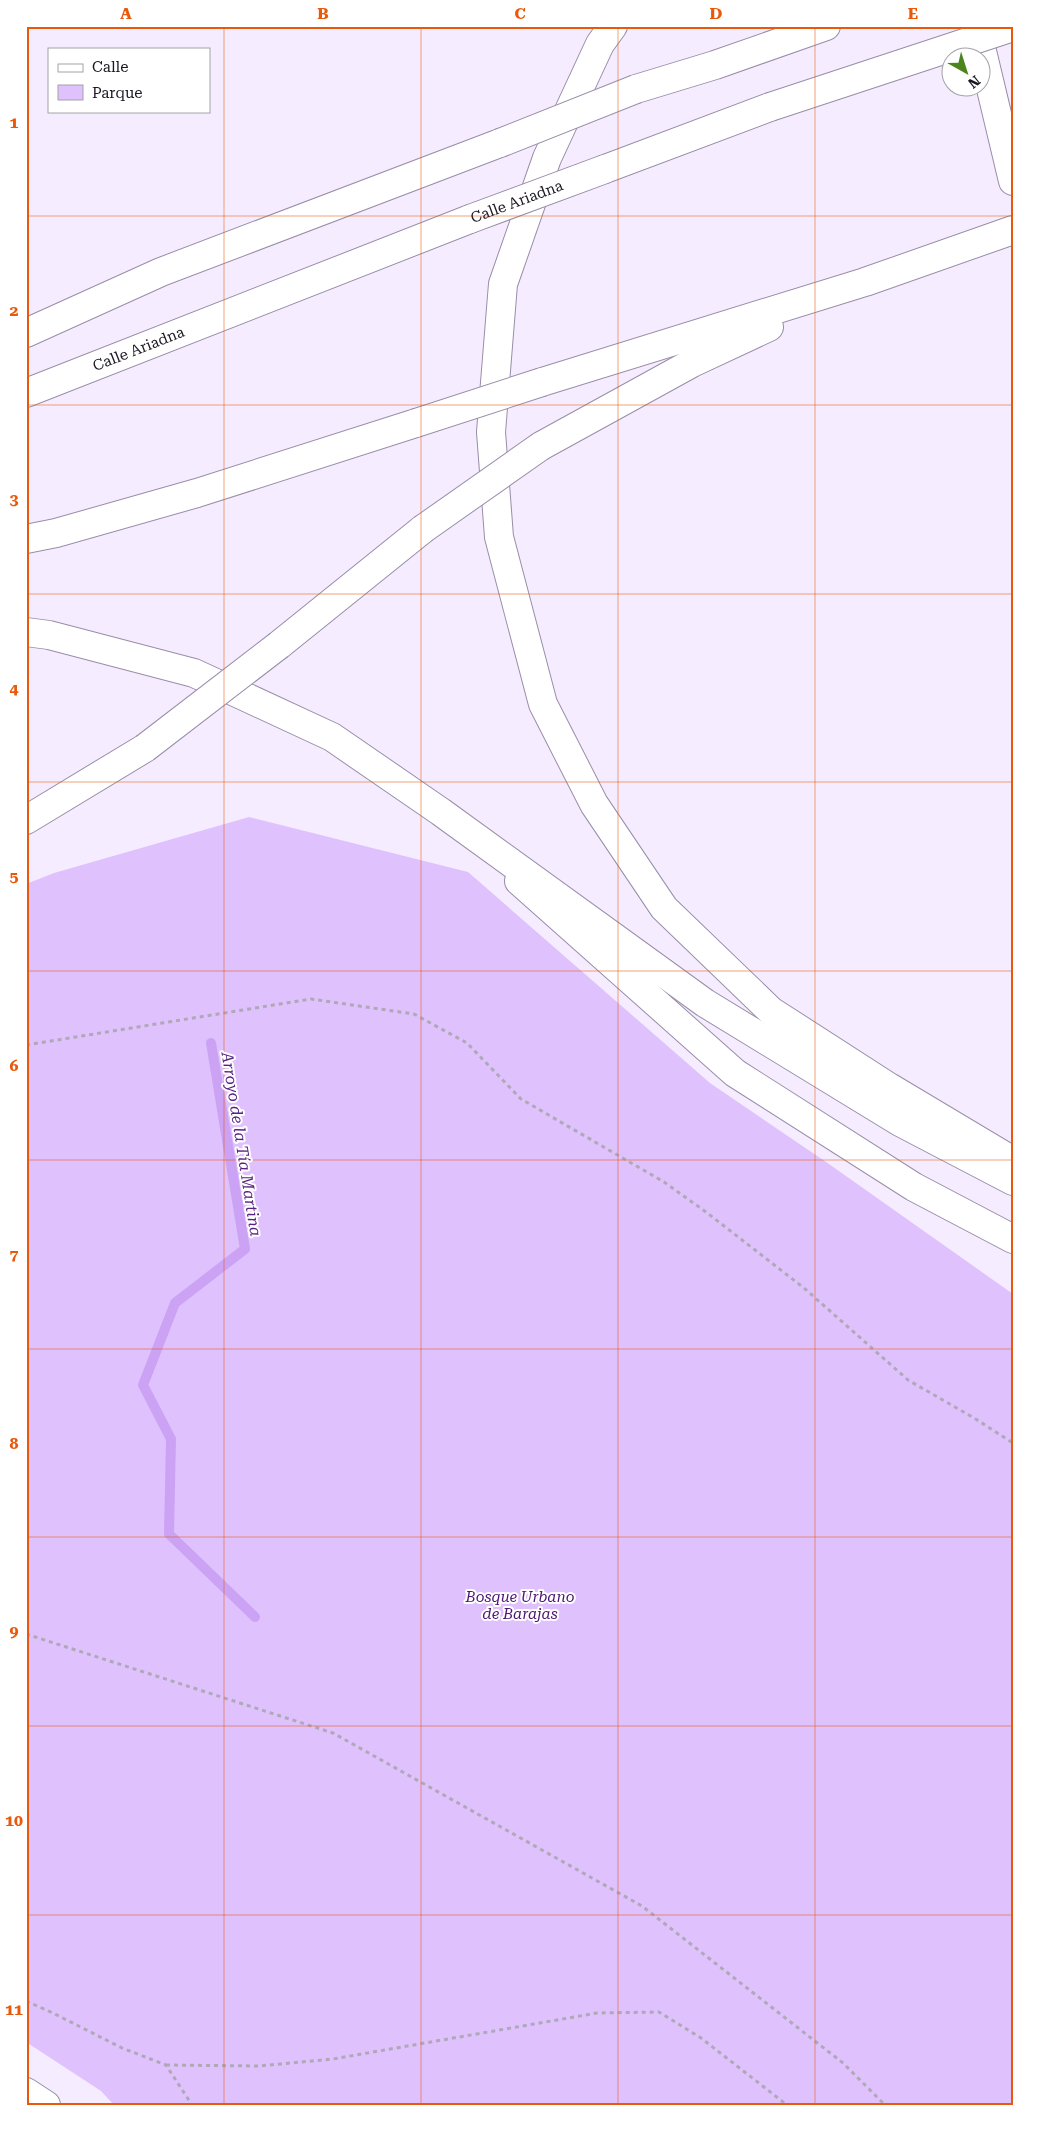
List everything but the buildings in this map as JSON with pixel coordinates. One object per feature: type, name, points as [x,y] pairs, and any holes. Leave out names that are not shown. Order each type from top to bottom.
[{"type":"main road","points":[[613,26],[600,44],[546,158],[504,284],[491,432],[499,537],[543,704],[594,804],[664,908],[771,1010],[889,1087],[1013,1161]]},
{"type":"main road","points":[[26,333],[161,272],[636,89],[716,65],[826,26]]},
{"type":"main road","points":[[976,26],[1013,181]]},
{"type":"main road","name":"Calle Ariadna","points":[[26,393],[470,219],[770,107],[1013,26]]},
{"type":"main road","points":[[26,539],[56,533],[197,493],[542,382],[866,282],[1013,230]]},
{"type":"main road","points":[[26,820],[145,748],[279,645],[423,529],[541,446],[692,362],[866,282]]},
{"type":"main road","points":[[26,632],[49,635],[194,673],[332,737],[442,812],[705,1002],[900,1122],[1013,1181]]},
{"type":"main road","points":[[442,812],[735,1073],[914,1187],[1013,1239]]},
{"type":"main road","points":[[26,2092],[46,2105]]},
{"type":"path","points":[[26,1045],[311,999],[414,1014],[467,1043],[521,1099],[664,1182],[706,1212],[804,1288],[908,1380],[1013,1443]]},
{"type":"path","points":[[26,1634],[333,1733],[642,1906],[843,2063],[885,2105]]},
{"type":"path","points":[[26,2001],[122,2048],[166,2065],[259,2066],[333,2059],[597,2013],[659,2012],[701,2038],[787,2105]]},
{"type":"path","points":[[166,2065],[192,2105]]},
{"type":"green space","name":"Bosque Urbano de Barajas","points":[[249,817],[468,872],[710,1083],[829,1164],[1013,1294],[1013,2105],[114,2105],[101,2091],[26,2042],[26,884],[54,873]]},
{"type":"waterway","name":"Arroyo de la Tía Martina","points":[[211,1043],[245,1249],[175,1303],[143,1385],[171,1439],[169,1534],[255,1617]]}]
